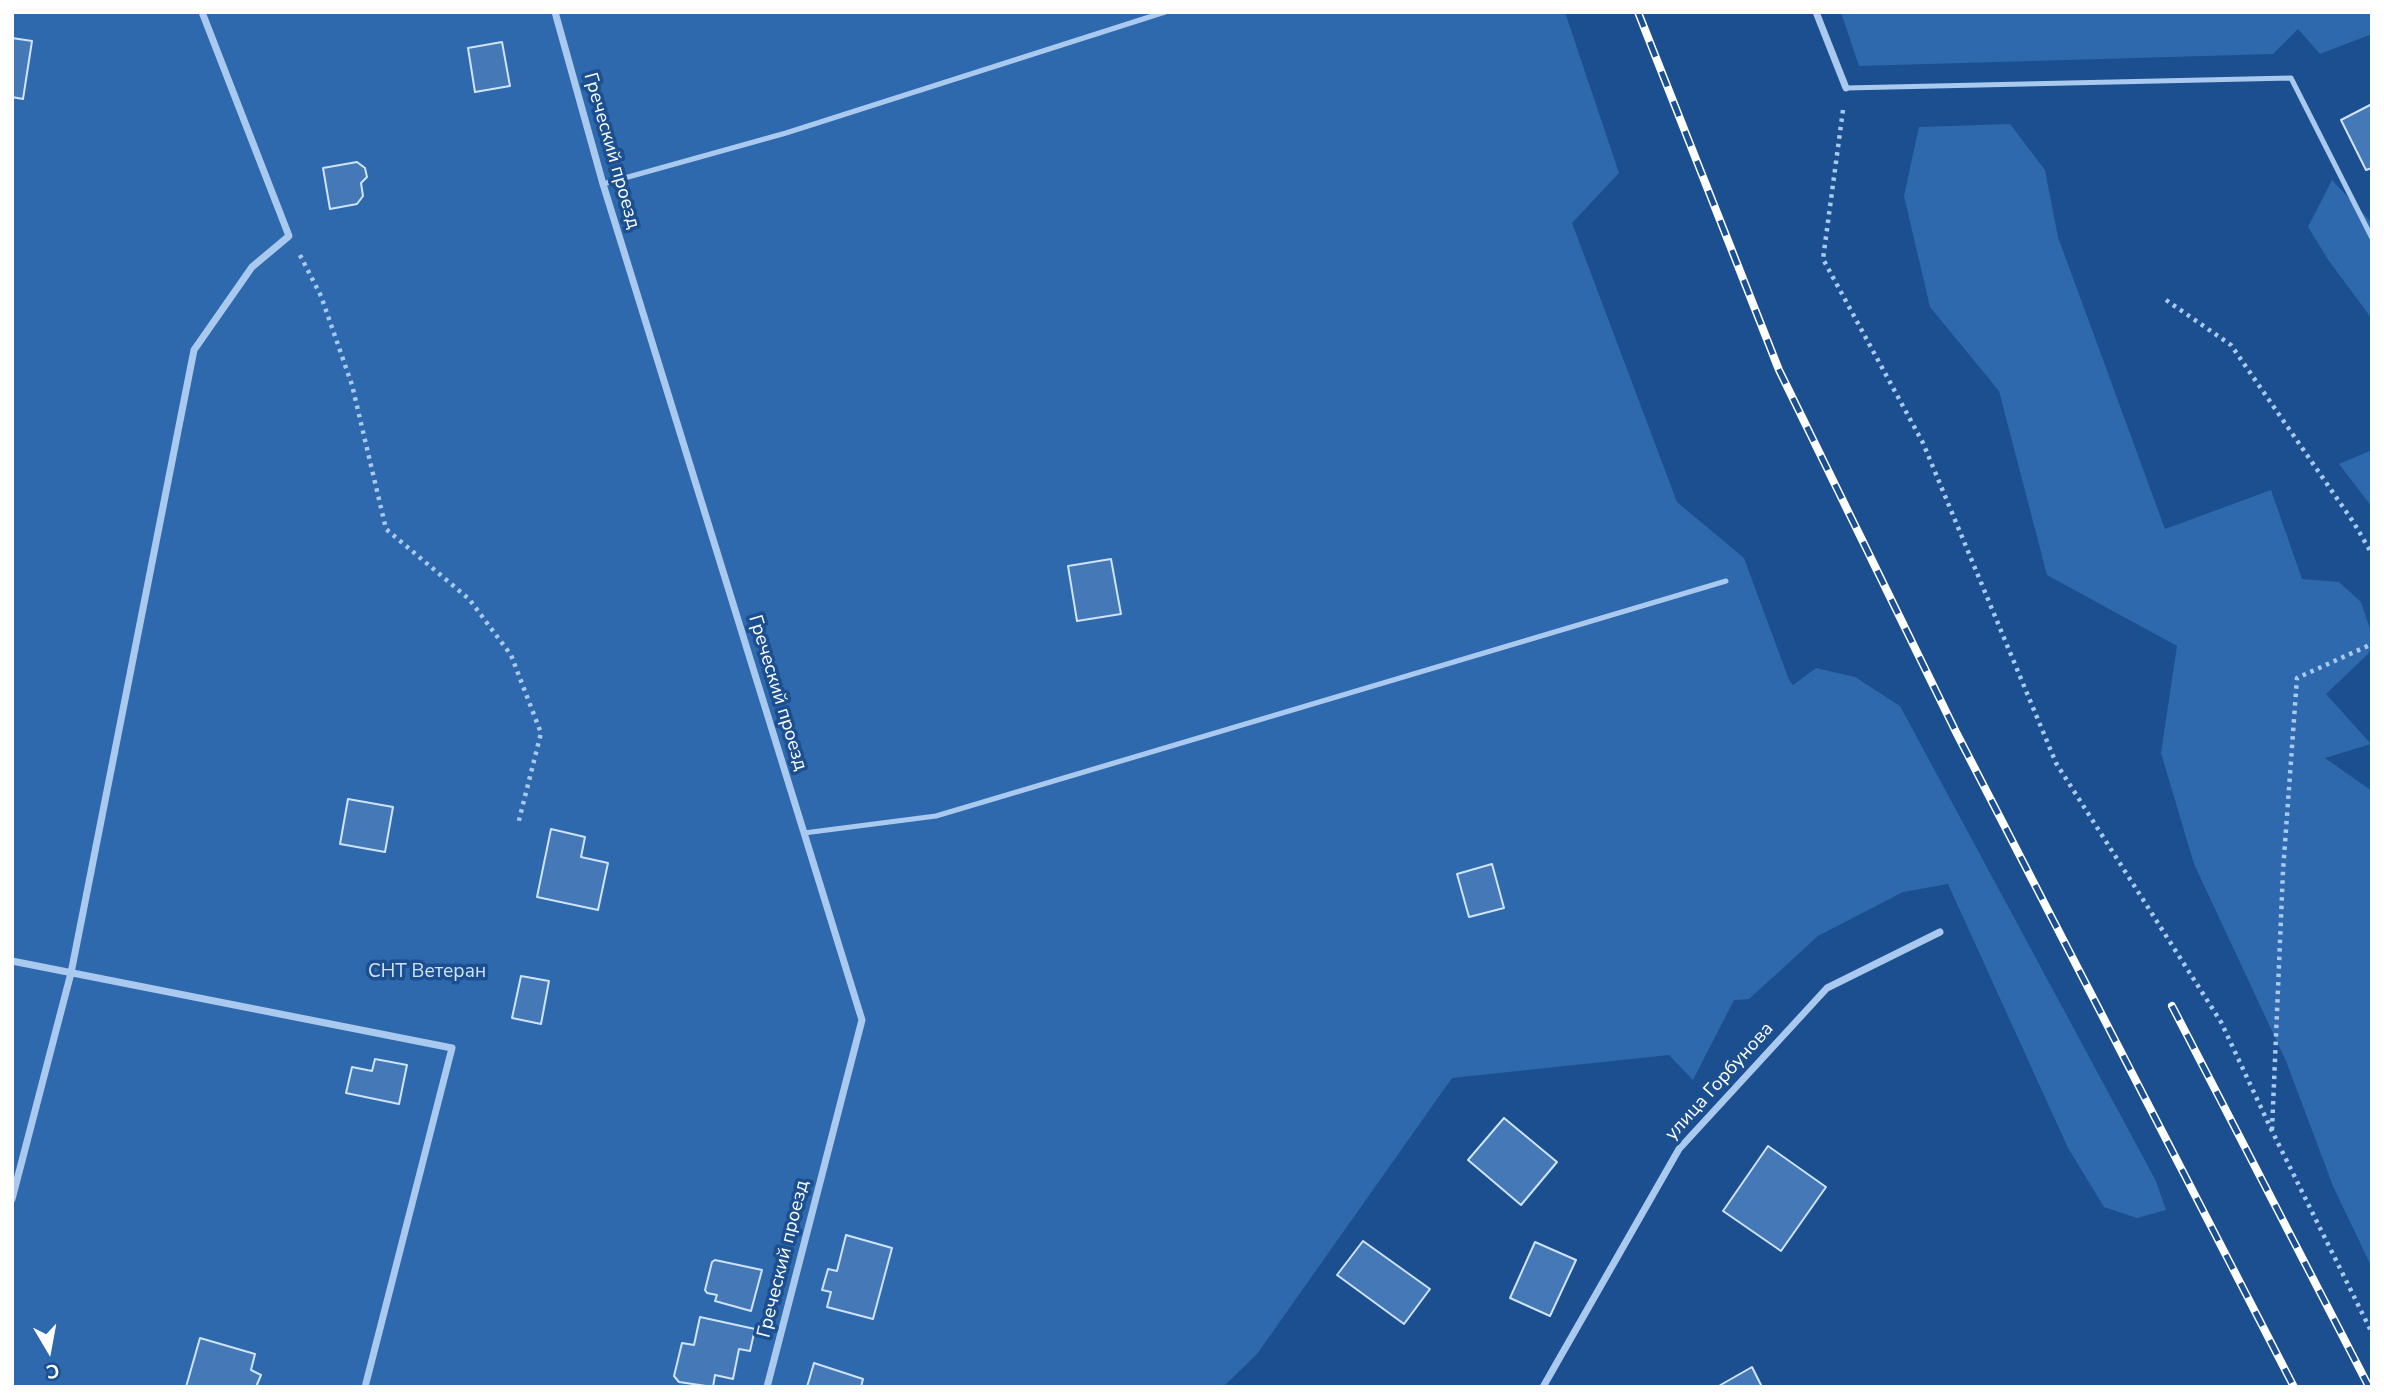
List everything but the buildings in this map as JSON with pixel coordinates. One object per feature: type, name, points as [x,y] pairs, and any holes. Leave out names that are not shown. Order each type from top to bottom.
[{"type":"street","points":[[12,1199],[71,973],[194,351],[252,267],[289,236],[202,12]]},
{"type":"street","name":"Греческий проезд","points":[[555,12],[603,184],[862,1020],[767,1387]]},
{"type":"street","points":[[1816,12],[1846,88]]},
{"type":"street","name":"улица Горбунова","points":[[1543,1387],[1679,1149],[1827,988],[1940,932]]},
{"type":"street","points":[[12,961],[452,1048],[365,1387]]},
{"type":"lane","points":[[603,184],[786,133],[1165,12]]},
{"type":"lane","points":[[1846,88],[2291,78],[2372,238]]},
{"type":"lane","points":[[804,833],[936,816],[1726,581]]},
{"type":"path","points":[[1846,88],[1822,259],[1923,443],[2056,763],[2221,1022],[2372,1333]]},
{"type":"path","points":[[289,236],[321,296],[352,384],[386,529],[468,599],[511,655],[541,733],[518,824]]},
{"type":"path","points":[[2166,300],[2231,345],[2354,523],[2372,554]]},
{"type":"path","points":[[2272,1131],[2283,871],[2297,678],[2372,644]]},
{"type":"green space","name":"СНТ Ветеран","points":[[12,12],[1565,12],[1619,173],[1572,223],[1677,502],[1744,558],[1793,685],[1816,668],[1855,677],[1900,706],[2156,1181],[2166,1210],[2137,1218],[2104,1207],[2068,1148],[1948,884],[1903,892],[1818,936],[1749,999],[1734,1000],[1693,1080],[1669,1055],[1452,1078],[1257,1354],[1223,1387],[12,1387]]},
{"type":"green space","points":[[1841,12],[2372,12],[2372,34],[2320,54],[2298,29],[2273,54],[1859,66]]},
{"type":"green space","points":[[2010,124],[2045,170],[2058,237],[2165,529],[2271,490],[2302,579],[2339,582],[2361,602],[2372,635],[2368,654],[2326,694],[2371,744],[2325,758],[2372,791],[2372,1268],[2333,1186],[2286,1061],[2194,864],[2161,753],[2177,646],[2047,575],[1999,391],[1930,307],[1904,196],[1919,127]]},
{"type":"green space","points":[[2332,180],[2372,223],[2372,319],[2329,261],[2308,227]]},
{"type":"green space","points":[[2372,450],[2372,507],[2339,464]]},
{"type":"railway","points":[[1638,12],[1779,370],[1956,732],[2294,1387]]},
{"type":"railway","points":[[2172,1006],[2369,1387]]}]
